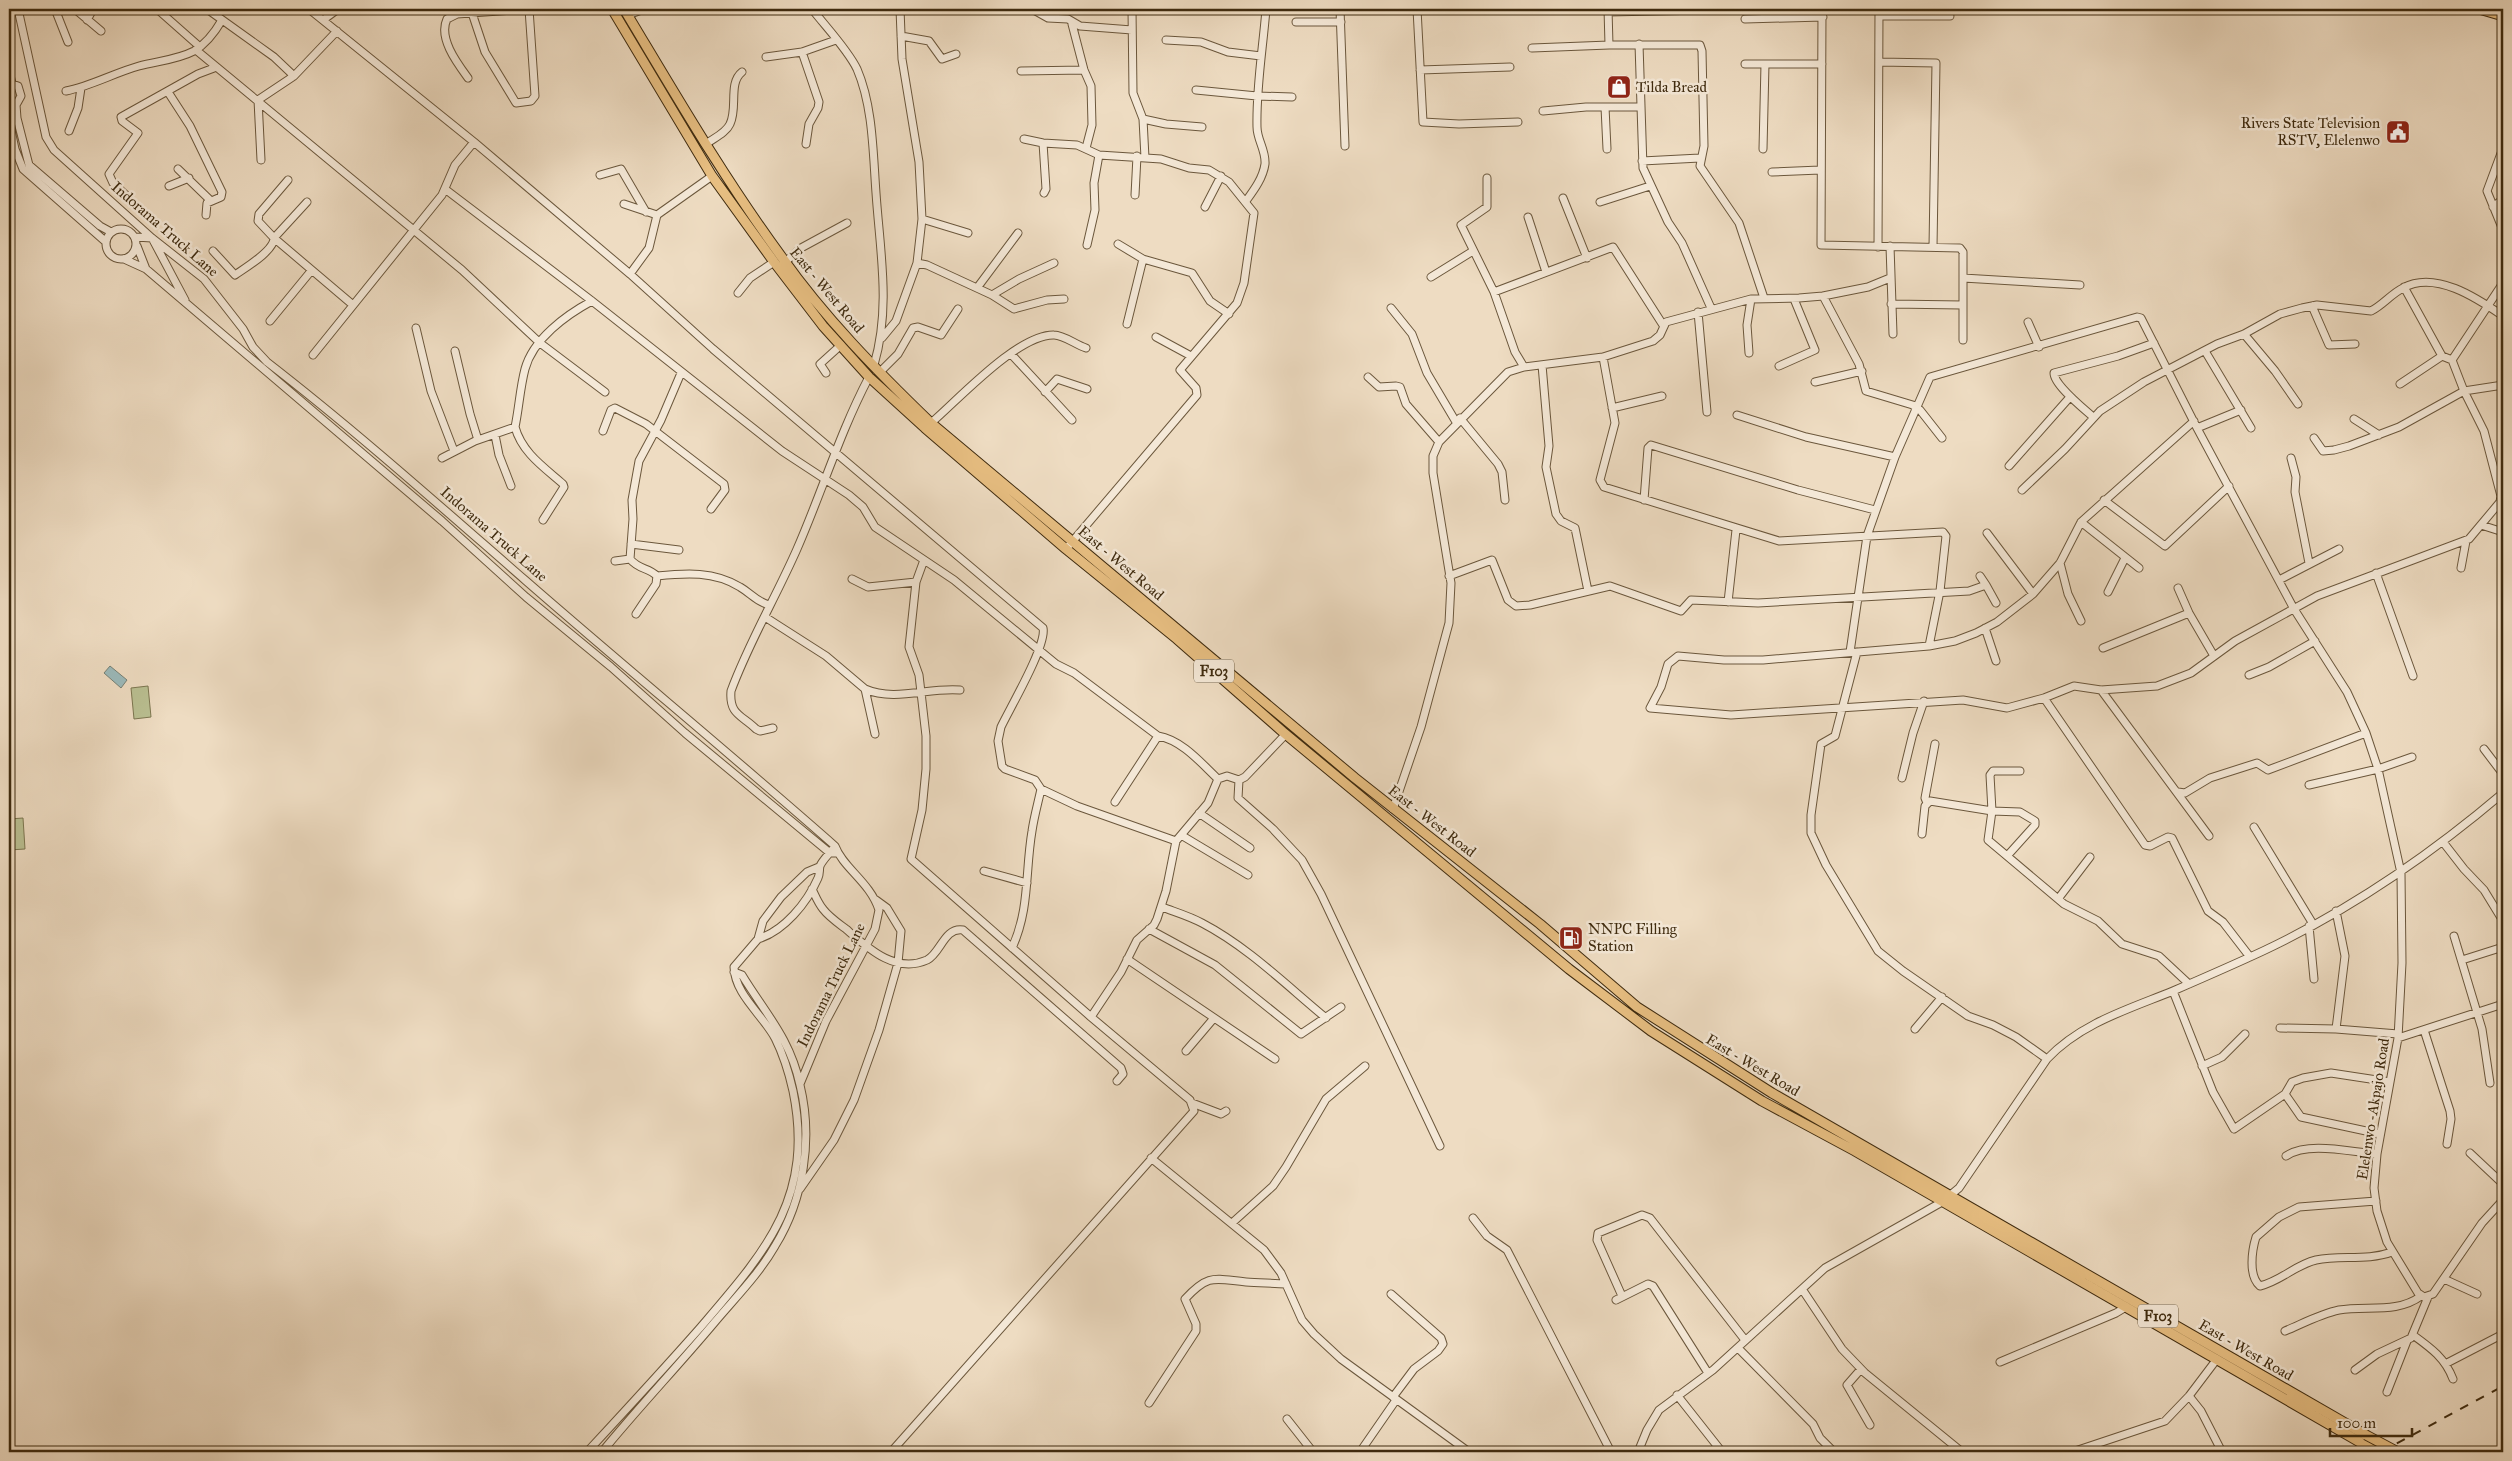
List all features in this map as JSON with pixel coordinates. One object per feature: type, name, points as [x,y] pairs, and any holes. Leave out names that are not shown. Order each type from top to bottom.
[{"type":"main road","name":"East - West Road","points":[[612,9],[712,176],[774,262],[840,345],[869,377],[931,434],[1066,549],[1177,639],[1286,734],[1568,969],[1651,1031],[1762,1101],[2126,1307],[2377,1452]]},
{"type":"main road","points":[[2479,9],[2503,16]]},
{"type":"main road","name":"East - West Road","points":[[626,12],[706,144],[785,262],[829,316],[877,369],[931,423],[1393,809],[1487,881],[1649,1015],[1749,1080],[2398,1452]]},
{"type":"street","name":"Indorama Truck Lane","points":[[18,9],[46,137],[54,150],[152,238],[204,279],[237,321],[253,347],[451,514],[834,851],[862,880],[875,899],[879,915],[866,946],[845,982],[826,1021],[800,1084]]},
{"type":"street","points":[[55,9],[68,42]]},
{"type":"street","points":[[75,9],[101,31]]},
{"type":"street","points":[[87,20],[93,9]]},
{"type":"street","points":[[157,9],[198,48],[214,68],[227,74],[413,232],[462,270],[540,343],[605,392]]},
{"type":"street","points":[[207,9],[274,57],[294,76]]},
{"type":"street","points":[[309,9],[474,142],[630,274],[713,350],[1043,628],[1045,634],[1039,650],[1001,727],[998,741],[1002,766],[1005,769],[1035,780],[1041,790],[1077,806],[1179,838],[1248,875]]},
{"type":"street","points":[[323,20],[338,9]]},
{"type":"street","points":[[468,78],[455,60],[445,32],[447,19],[457,11],[472,13],[528,9],[535,96],[531,102],[516,103],[486,52],[472,13]]},
{"type":"street","points":[[626,12],[644,9]]},
{"type":"street","points":[[812,9],[848,53],[858,70],[865,96],[871,135],[883,262],[882,338],[877,369]]},
{"type":"street","points":[[882,338],[896,321],[917,263],[922,219],[919,162],[902,59],[900,9]]},
{"type":"street","points":[[1032,9],[1048,18],[1068,19],[1072,24],[1084,70],[1090,81],[1091,132],[1086,148]]},
{"type":"street","points":[[1132,9],[1133,93],[1143,119],[1141,157],[1135,195]]},
{"type":"street","points":[[1246,201],[1262,174],[1265,164],[1264,151],[1257,135],[1257,96],[1266,9]]},
{"type":"street","points":[[1340,9],[1345,146]]},
{"type":"street","points":[[1503,9],[1417,9],[1423,122],[1460,124],[1518,122]]},
{"type":"street","points":[[1822,9],[1821,245],[1933,247],[1962,250],[1962,340]]},
{"type":"street","points":[[1609,45],[1608,10],[1701,10]]},
{"type":"street","points":[[1878,246],[1879,13],[1950,16]]},
{"type":"street","points":[[1744,19],[1823,17]]},
{"type":"street","points":[[66,91],[81,88],[126,70],[183,56],[198,48],[222,20]]},
{"type":"street","points":[[1296,22],[1341,22]]},
{"type":"street","points":[[1072,24],[1132,30]]},
{"type":"street","points":[[258,100],[294,76],[337,31]]},
{"type":"street","points":[[902,36],[929,41],[942,59],[956,54]]},
{"type":"street","points":[[766,57],[802,52],[836,40]]},
{"type":"street","points":[[1166,40],[1202,42],[1224,51],[1261,56]]},
{"type":"street","points":[[1639,44],[1642,161],[1650,186],[1668,222],[1682,243],[1711,308]]},
{"type":"street","points":[[1532,48],[1639,44],[1700,45],[1702,51],[1704,146],[1700,158],[1700,166],[1705,177],[1740,225],[1764,298]]},
{"type":"street","points":[[802,52],[819,102],[818,108],[809,124],[806,144]]},
{"type":"street","points":[[1879,62],[1936,63],[1933,247]]},
{"type":"street","points":[[1745,64],[1822,64]]},
{"type":"street","points":[[1762,149],[1765,64]]},
{"type":"street","points":[[1420,70],[1510,67]]},
{"type":"street","points":[[129,198],[113,183],[109,174],[138,134],[122,121],[122,117],[203,72],[214,68]]},
{"type":"street","points":[[1020,71],[1084,70]]},
{"type":"street","points":[[9,72],[10,83],[18,86],[21,92],[20,99],[12,106],[29,165],[100,226],[111,232],[124,229],[135,236],[152,238],[187,303]]},
{"type":"street","points":[[706,144],[722,133],[730,124],[734,112],[734,81],[742,72]]},
{"type":"street","points":[[69,131],[78,108],[81,88]]},
{"type":"street","points":[[1196,90],[1257,96],[1292,96]]},
{"type":"street","points":[[168,92],[201,146],[222,192],[221,197],[210,200],[207,203],[206,215]]},
{"type":"street","points":[[258,100],[261,160]]},
{"type":"street","points":[[1605,107],[1607,149]]},
{"type":"street","points":[[1543,111],[1640,107]]},
{"type":"street","points":[[1143,119],[1166,124],[1202,127]]},
{"type":"street","points":[[9,121],[22,169],[106,242],[109,254],[116,259],[124,259],[146,269],[442,521],[526,597],[611,667],[685,733],[834,851],[819,867],[807,872],[781,897],[763,921],[758,939],[738,962],[734,972],[738,987],[775,1038],[792,1087],[797,1111],[798,1137],[791,1191],[779,1223],[756,1261],[677,1354],[587,1452]]},
{"type":"street","points":[[1024,139],[1043,143],[1077,145],[1099,155],[1161,158],[1221,176],[1246,201],[1254,215],[1250,229],[1248,264],[1240,298],[1229,314],[1181,368],[1180,372],[1196,388],[1197,395],[1066,549]]},
{"type":"street","points":[[313,355],[413,232],[445,189],[455,165],[474,142]]},
{"type":"street","points":[[1043,143],[1046,189],[1044,193]]},
{"type":"street","points":[[2503,148],[2487,188],[2503,230]]},
{"type":"street","points":[[1087,245],[1096,210],[1094,183],[1099,155]]},
{"type":"street","points":[[1642,161],[1700,158]]},
{"type":"street","points":[[178,169],[210,200]]},
{"type":"street","points":[[600,175],[621,169],[646,212]]},
{"type":"street","points":[[1772,172],[1820,170]]},
{"type":"street","points":[[630,274],[649,248],[657,215],[712,176]]},
{"type":"street","points":[[1205,207],[1221,176]]},
{"type":"street","points":[[169,186],[189,178]]},
{"type":"street","points":[[1487,178],[1487,207],[1461,225],[1494,292],[1515,352],[1524,367]]},
{"type":"street","points":[[288,180],[258,218],[263,228],[353,306]]},
{"type":"street","points":[[1600,202],[1650,186]]},
{"type":"street","points":[[445,189],[592,301],[782,451],[826,479],[863,508],[876,527],[954,580],[1039,650],[1158,736],[1169,738],[1218,779]]},
{"type":"street","points":[[1562,198],[1587,258]]},
{"type":"street","points":[[2494,207],[2503,199]]},
{"type":"street","points":[[213,251],[235,275],[272,245],[274,238],[307,202]]},
{"type":"street","points":[[624,204],[657,215]]},
{"type":"street","points":[[1528,217],[1546,272]]},
{"type":"street","points":[[922,219],[968,233]]},
{"type":"street","points":[[785,262],[800,248],[847,223]]},
{"type":"street","points":[[106,242],[111,232]]},
{"type":"street","points":[[977,288],[1018,233]]},
{"type":"street","points":[[135,236],[146,269]]},
{"type":"street","points":[[1118,244],[1143,259],[1192,273],[1210,301],[1229,314]]},
{"type":"street","points":[[124,259],[133,254],[137,246]]},
{"type":"street","points":[[1890,246],[1893,334]]},
{"type":"street","points":[[1494,292],[1587,258],[1608,248],[1615,249],[1663,325]]},
{"type":"street","points":[[1431,277],[1473,251]]},
{"type":"street","points":[[1127,324],[1143,259]]},
{"type":"street","points":[[738,293],[750,278],[774,262]]},
{"type":"street","points":[[917,263],[927,265],[1017,309],[1047,300],[1064,300]]},
{"type":"street","points":[[992,296],[1019,279],[1054,263]]},
{"type":"street","points":[[270,321],[311,271]]},
{"type":"street","points":[[1393,809],[1407,771],[1446,640],[1451,606],[1449,576],[1433,473],[1433,456],[1439,442],[1458,420],[1505,374],[1524,367],[1603,357],[1653,341],[1660,335],[1663,325],[1669,321],[1711,308],[1750,299],[1794,299],[1823,296],[1863,288],[1890,278]]},
{"type":"street","points":[[1963,278],[2080,284]]},
{"type":"street","points":[[2022,490],[2065,450],[2093,417],[2144,382],[2204,351],[2244,334],[2280,314],[2312,306],[2371,312],[2404,287],[2414,284],[2433,283],[2462,292],[2503,316]]},
{"type":"street","points":[[2452,360],[2503,283]]},
{"type":"street","points":[[2241,410],[2196,425],[2104,500],[2081,522],[2060,563],[2033,594],[2006,615],[1985,628],[1967,637],[1929,646],[1763,660],[1724,660],[1678,656],[1668,664],[1661,687],[1650,708],[1731,715],[1924,701],[1963,700],[2007,708],[2044,698],[2074,686],[2101,690],[2157,686],[2191,673],[2235,640],[2324,593],[2466,541],[2500,502],[2500,477],[2484,432],[2464,391],[2452,360],[2442,356],[2404,287]]},
{"type":"street","points":[[1823,296],[1862,371],[1866,391],[1916,407],[1942,438]]},
{"type":"street","points":[[1749,353],[1747,325],[1750,299]]},
{"type":"street","points":[[1779,366],[1816,350],[1794,299]]},
{"type":"street","points":[[543,520],[561,493],[563,484],[539,465],[527,451],[516,428],[526,368],[540,343],[561,321],[575,310],[592,301]]},
{"type":"street","points":[[1891,304],[1962,305]]},
{"type":"street","points":[[2312,306],[2329,345],[2355,344]]},
{"type":"street","points":[[1391,308],[1412,334],[1427,373],[1458,420],[1500,468],[1505,500]]},
{"type":"street","points":[[877,369],[898,354],[913,328],[918,327],[941,335],[958,309]]},
{"type":"street","points":[[1698,312],[1707,412]]},
{"type":"street","name":"Elelenwo -Akpajo Road","points":[[2039,347],[2140,317],[2294,609],[2347,692],[2366,733],[2378,769],[2401,872],[2402,963],[2398,1036],[2377,1154],[2374,1177],[2376,1201],[2380,1221],[2392,1252],[2424,1297]]},
{"type":"street","points":[[2028,322],[2039,347],[1932,375],[1927,380],[1895,457],[1867,536],[1858,595],[1854,652],[1844,708],[1835,736],[1821,744],[1811,815],[1812,833],[1838,888],[1878,951],[1917,982],[1968,1016],[1993,1025],[2016,1037],[2047,1059]]},
{"type":"street","points":[[416,328],[431,391],[454,451]]},
{"type":"street","points":[[2244,334],[2275,371],[2298,404]]},
{"type":"street","points":[[931,423],[990,369],[1024,345],[1048,335],[1062,336],[1086,348]]},
{"type":"street","points":[[1156,337],[1191,356]]},
{"type":"street","points":[[2093,417],[2070,397],[2054,377],[2054,373],[2118,356],[2154,343]]},
{"type":"street","points":[[826,373],[820,364],[840,345]]},
{"type":"street","points":[[455,351],[478,440]]},
{"type":"street","points":[[2204,351],[2251,428]]},
{"type":"street","points":[[1012,354],[1072,420]]},
{"type":"street","points":[[2400,384],[2442,356]]},
{"type":"street","points":[[1603,357],[1615,430],[1600,480],[1601,484],[1613,491],[1706,518],[1736,530],[1785,542],[1945,533],[1940,591],[1929,646]]},
{"type":"street","points":[[1542,365],[1549,446],[1546,467],[1556,514],[1561,521],[1575,528],[1588,591]]},
{"type":"street","points":[[1815,382],[1862,371]]},
{"type":"street","points":[[681,373],[655,431],[639,461],[632,500],[634,519],[630,559],[638,568],[653,572],[657,576],[705,574],[737,585],[755,600],[769,606]]},
{"type":"street","points":[[278,382],[287,377]]},
{"type":"street","points":[[773,728],[760,731],[734,711],[730,701],[735,681],[796,550],[826,479],[834,452],[869,377]]},
{"type":"street","points":[[1368,377],[1379,387],[1398,386],[1410,409],[1439,442]]},
{"type":"street","points":[[1045,392],[1057,379],[1087,389]]},
{"type":"street","points":[[2314,438],[2323,450],[2334,450],[2379,435],[2411,421],[2464,391],[2503,385]]},
{"type":"street","points":[[1612,408],[1662,396]]},
{"type":"street","points":[[2009,466],[2070,397]]},
{"type":"street","points":[[603,431],[611,410],[615,408],[626,412],[655,431],[724,484],[725,490],[711,509]]},
{"type":"street","points":[[1737,415],[1806,437],[1895,457]]},
{"type":"street","points":[[2354,419],[2379,435]]},
{"type":"street","points":[[442,458],[478,440],[516,428]]},
{"type":"street","points":[[495,435],[511,486]]},
{"type":"street","points":[[1644,500],[1648,448],[1652,445],[1798,490],[1875,510]]},
{"type":"street","points":[[2291,458],[2296,477],[2295,492],[2309,563]]},
{"type":"street","points":[[2104,500],[2165,546],[2229,486]]},
{"type":"street","points":[[2081,522],[2139,568]]},
{"type":"street","points":[[2481,526],[2503,532]]},
{"type":"street","points":[[1728,602],[1736,530]]},
{"type":"street","points":[[1987,532],[2033,594]]},
{"type":"street","points":[[2461,568],[2466,541]]},
{"type":"street","points":[[631,544],[679,550]]},
{"type":"street","points":[[2279,580],[2309,563],[2340,549]]},
{"type":"street","points":[[2108,592],[2125,558]]},
{"type":"street","points":[[615,561],[630,559]]},
{"type":"street","points":[[924,560],[916,582],[909,647],[918,669],[926,736],[926,769],[922,810],[911,859],[1192,1103],[1221,1114],[1226,1111]]},
{"type":"street","points":[[1449,576],[1492,560],[1508,600],[1516,606],[1530,605],[1613,586],[1681,611],[1691,600],[1758,603],[1858,595],[1969,591],[1986,585]]},
{"type":"street","points":[[2060,563],[2068,594],[2081,621]]},
{"type":"street","points":[[2376,573],[2413,676]]},
{"type":"street","points":[[636,614],[656,584],[657,576]]},
{"type":"street","points":[[1980,576],[1996,603]]},
{"type":"street","points":[[852,579],[868,587],[916,582]]},
{"type":"street","points":[[2178,588],[2188,613],[2214,656]]},
{"type":"street","points":[[2103,648],[2188,613]]},
{"type":"street","points":[[765,616],[826,656],[865,689],[888,694],[920,693],[934,689],[960,690]]},
{"type":"street","points":[[1985,628],[1996,661]]},
{"type":"street","points":[[2249,675],[2269,667],[2316,641]]},
{"type":"street","points":[[865,689],[875,734]]},
{"type":"street","points":[[2101,690],[2209,836]]},
{"type":"street","points":[[2044,698],[2145,845],[2150,846],[2168,837],[2172,838],[2208,911],[2224,923],[2250,957]]},
{"type":"street","points":[[1902,778],[1913,732],[1924,701]]},
{"type":"street","points":[[2178,792],[2186,793],[2210,778],[2257,763],[2268,770],[2366,733]]},
{"type":"street","points":[[1239,780],[1286,734]]},
{"type":"street","points":[[1116,802],[1158,736]]},
{"type":"street","points":[[1922,834],[1927,803],[1925,798],[1934,744]]},
{"type":"street","points":[[2484,749],[2503,774]]},
{"type":"street","points":[[2309,786],[2378,769],[2412,757]]},
{"type":"street","points":[[2020,771],[1992,771],[1990,775],[1992,811],[1987,838],[2068,907],[2098,921],[2122,944],[2164,959],[2189,984]]},
{"type":"street","points":[[1218,779],[1228,776],[1239,780]]},
{"type":"street","points":[[1091,1017],[1137,940],[1154,925],[1162,907],[1179,838],[1208,803],[1218,779]]},
{"type":"street","points":[[1239,780],[1238,798],[1273,829],[1302,860],[1321,894],[1440,1146]]},
{"type":"street","points":[[1012,948],[1020,931],[1026,908],[1032,831],[1041,790]]},
{"type":"street","points":[[1638,1452],[1653,1418],[1677,1395],[1738,1348],[1825,1268],[1950,1196],[1966,1178],[2047,1059],[2062,1044],[2087,1028],[2250,957],[2336,911],[2401,872],[2443,842],[2503,793]]},
{"type":"street","points":[[1927,803],[1939,802],[1992,811],[2020,812],[2035,821],[2035,825],[2008,856]]},
{"type":"street","points":[[1199,813],[1250,848]]},
{"type":"street","points":[[2254,828],[2311,925],[2314,979]]},
{"type":"street","points":[[2443,842],[2464,869],[2484,890],[2503,921]]},
{"type":"street","points":[[2058,899],[2090,857]]},
{"type":"street","points":[[758,939],[768,936],[784,925],[812,889],[818,878],[819,867]]},
{"type":"street","points":[[984,871],[1027,883]]},
{"type":"street","points":[[812,889],[823,910],[879,956],[898,964],[913,964],[931,958],[948,936],[958,929],[963,930],[1121,1068],[1123,1074],[1117,1081]]},
{"type":"street","points":[[798,1192],[834,1140],[854,1100],[879,1030],[898,964],[901,931],[887,908],[875,899]]},
{"type":"street","points":[[1162,907],[1201,922],[1230,940],[1326,1018]]},
{"type":"street","points":[[2336,911],[2345,956],[2336,1029]]},
{"type":"street","points":[[1149,929],[1215,965],[1301,1034],[1341,1007]]},
{"type":"street","points":[[2454,936],[2485,1042],[2490,1083]]},
{"type":"street","points":[[2462,960],[2503,947]]},
{"type":"street","points":[[1127,959],[1276,1059]]},
{"type":"street","points":[[602,1452],[762,1267],[786,1226],[798,1192],[804,1164],[806,1137],[800,1084],[775,1023],[742,975],[734,972]]},
{"type":"street","points":[[2173,991],[2213,1092],[2234,1130],[2285,1094],[2292,1082],[2318,1074],[2349,1074],[2390,1082]]},
{"type":"street","points":[[1915,1029],[1942,997]]},
{"type":"street","points":[[2280,1028],[2336,1029],[2398,1036],[2424,1030],[2503,1004]]},
{"type":"street","points":[[1186,1052],[1214,1018]]},
{"type":"street","points":[[2424,1030],[2452,1119],[2447,1144]]},
{"type":"street","points":[[2202,1066],[2222,1057],[2245,1034]]},
{"type":"street","points":[[1232,1224],[1272,1186],[1286,1167],[1326,1099],[1366,1066]]},
{"type":"street","points":[[2285,1094],[2301,1117],[2380,1134]]},
{"type":"street","points":[[891,1452],[1151,1158],[1190,1117],[1194,1111],[1192,1103]]},
{"type":"street","points":[[2286,1156],[2294,1150],[2308,1148],[2377,1154]]},
{"type":"street","points":[[2470,1153],[2503,1184]]},
{"type":"street","points":[[1151,1158],[1264,1250],[1273,1260],[1302,1320],[1341,1359],[1469,1452]]},
{"type":"street","points":[[2284,1330],[2337,1311],[2397,1306],[2411,1303],[2424,1297],[2444,1279],[2482,1223],[2503,1200]]},
{"type":"street","points":[[2376,1201],[2299,1206],[2279,1217],[2256,1237],[2253,1265],[2255,1280],[2260,1286],[2275,1282],[2303,1265],[2317,1260],[2371,1258],[2392,1252]]},
{"type":"street","points":[[1708,1373],[1653,1286],[1648,1284],[1619,1298],[1597,1240],[1598,1233],[1642,1215],[1650,1218],[1745,1340]]},
{"type":"street","points":[[1473,1218],[1487,1236],[1507,1250],[1611,1452]]},
{"type":"street","points":[[1149,1402],[1196,1331],[1196,1324],[1185,1299],[1202,1283],[1218,1278],[1245,1282],[1286,1284]]},
{"type":"street","points":[[2444,1279],[2477,1294]]},
{"type":"street","points":[[1802,1289],[1842,1349],[1861,1369],[1962,1452]]},
{"type":"street","points":[[1360,1452],[1414,1369],[1438,1351],[1443,1344],[1441,1338],[1391,1294]]},
{"type":"street","points":[[2387,1392],[2410,1338],[2424,1297]]},
{"type":"street","points":[[2000,1362],[2126,1307]]},
{"type":"street","points":[[2447,1363],[2503,1334]]},
{"type":"street","points":[[2355,1370],[2376,1354],[2410,1338],[2432,1348],[2447,1363],[2453,1380]]},
{"type":"street","points":[[1738,1348],[1813,1424],[1820,1438],[1834,1452]]},
{"type":"street","points":[[2072,1452],[2165,1421],[2189,1396],[2216,1359]]},
{"type":"street","points":[[1861,1369],[1846,1385],[1870,1425]]},
{"type":"street","points":[[1677,1395],[1722,1452]]},
{"type":"street","points":[[2189,1396],[2202,1411],[2222,1452]]},
{"type":"street","points":[[1287,1419],[1313,1452]]},
{"type":"green space","points":[[148,686],[151,717],[134,719],[131,688]]},
{"type":"green space","points":[[23,818],[25,849],[9,850],[9,819]]},
{"type":"water","points":[[110,666],[127,680],[121,688],[104,673]]},
{"type":"railway","points":[[2381,1452],[2503,1386]]},
{"type":"place","name":"Tilda Bread","points":[[1619,87]]},
{"type":"place","name":"Rivers State Television RSTV, Elelenwo","points":[[2398,132]]},
{"type":"place","name":"NNPC Filling Station","points":[[1571,938]]}]
